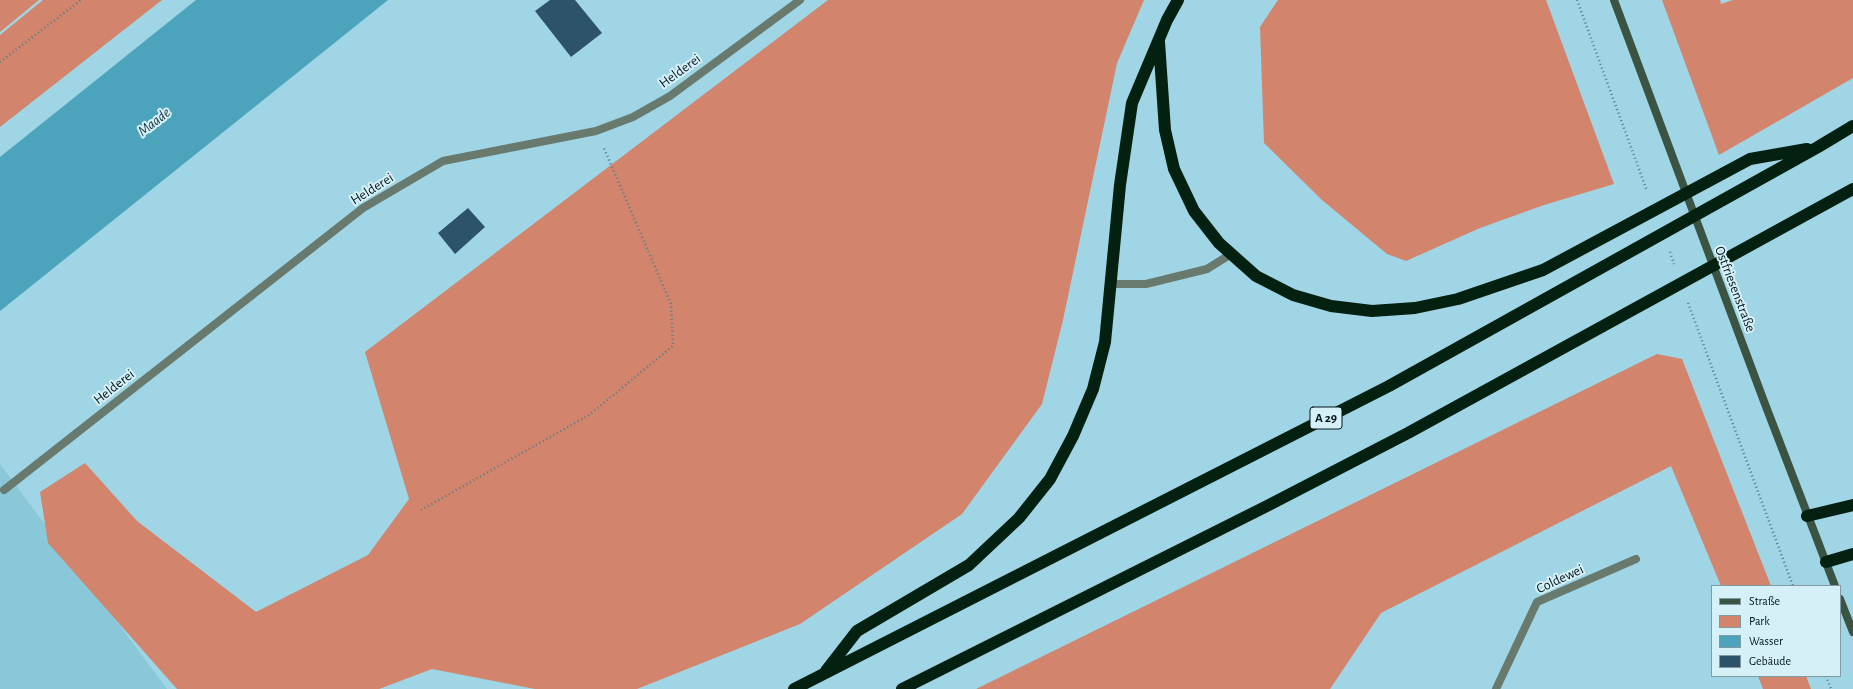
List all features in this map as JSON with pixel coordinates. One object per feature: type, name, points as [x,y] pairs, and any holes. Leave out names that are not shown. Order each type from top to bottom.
[{"type":"highway","points":[[824,674],[857,631],[969,565],[1019,518],[1050,479],[1074,436],[1093,389],[1105,342],[1120,185],[1132,103],[1167,20],[1178,0]]},
{"type":"highway","points":[[1159,42],[1166,130],[1174,169],[1194,211],[1219,243],[1256,276],[1293,295],[1331,306],[1372,311],[1416,308],[1458,299],[1543,270],[1750,160],[1818,147]]},
{"type":"highway","name":"A 29","points":[[794,689],[1389,386],[1818,147],[1853,126]]},
{"type":"highway","points":[[902,689],[1260,510],[1408,433],[1853,189]]},
{"type":"highway","points":[[1807,516],[1853,505]]},
{"type":"highway","points":[[1826,562],[1853,554]]},
{"type":"main road","name":"Ostfriesenstraße","points":[[1614,0],[1764,404],[1835,585]]},
{"type":"main road","points":[[1841,602],[1853,632]]},
{"type":"street","name":"Helderei","points":[[4,490],[363,208],[444,161],[596,131],[633,117],[670,96],[800,0]]},
{"type":"street","points":[[1110,284],[1146,284],[1207,269],[1231,254]]},
{"type":"street","name":"Coldewei","points":[[1496,689],[1537,602],[1636,559]]},
{"type":"path","points":[[0,62],[81,0]]},
{"type":"path","points":[[1577,0],[1634,158]]},
{"type":"path","points":[[421,510],[589,415],[673,346],[671,304],[596,131]]},
{"type":"path","points":[[1730,412],[1793,585]]},
{"type":"path","points":[[1826,677],[1831,689]]},
{"type":"shaded area","points":[[0,464],[167,689],[0,689]]},
{"type":"green space","points":[[0,0],[39,0],[0,32]]},
{"type":"green space","points":[[43,0],[162,0],[0,127],[0,35]]},
{"type":"green space","points":[[828,0],[1144,0],[1117,63],[1063,320],[1042,404],[962,514],[800,624],[637,689],[535,689],[432,669],[379,689],[177,689],[48,543],[40,492],[85,463],[137,521],[256,612],[368,555],[409,499],[365,352]]},
{"type":"green space","points":[[1278,0],[1546,0],[1614,184],[1544,205],[1480,228],[1406,261],[1387,254],[1322,200],[1264,143],[1260,27]]},
{"type":"green space","points":[[1662,0],[1720,0],[1721,4],[1733,0],[1853,0],[1853,78],[1719,155]]},
{"type":"green space","points":[[1657,354],[1682,359],[1771,585],[1721,585],[1671,466],[1381,613],[1330,689],[976,689]]},
{"type":"green space","points":[[1758,677],[1806,677],[1811,689],[1763,689]]},
{"type":"water","name":"Maade","points":[[196,0],[388,0],[0,311],[0,157]]},
{"type":"building","points":[[550,0],[575,0],[602,33],[571,57],[535,11]]},
{"type":"building","points":[[468,208],[485,227],[455,254],[438,233]]}]
